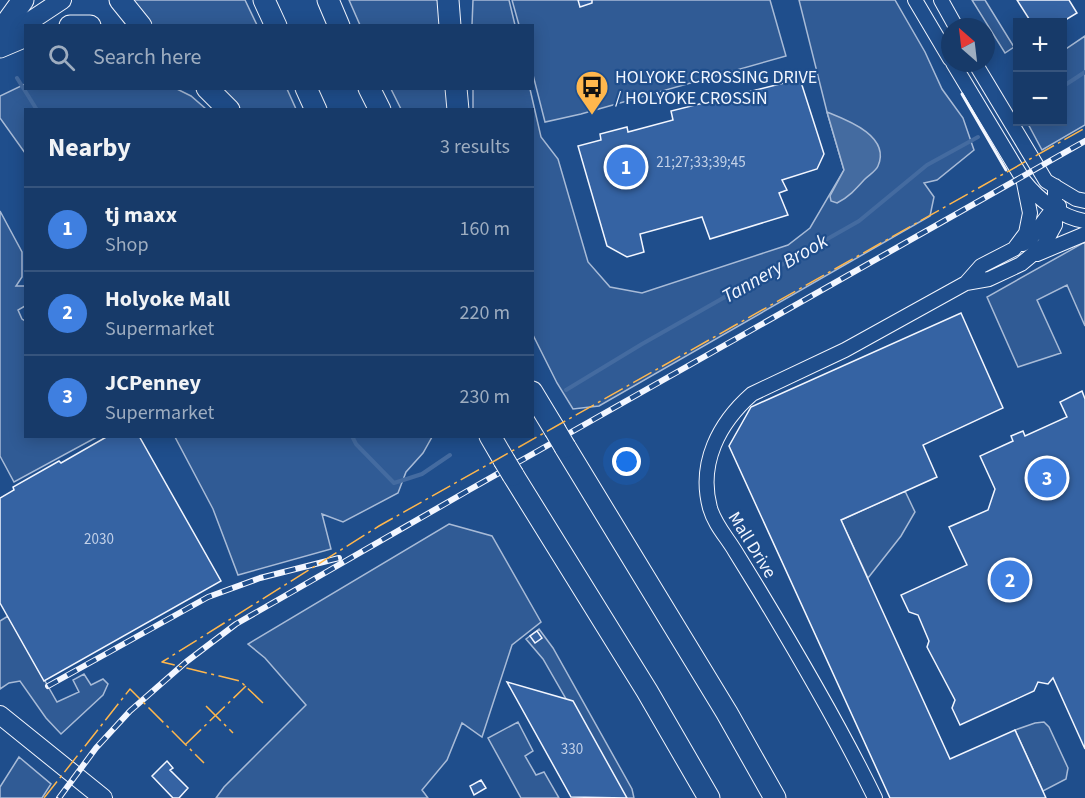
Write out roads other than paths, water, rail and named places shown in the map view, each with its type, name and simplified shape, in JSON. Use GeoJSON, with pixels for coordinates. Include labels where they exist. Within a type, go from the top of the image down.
{"type":"FeatureCollection","features":[{"type":"Feature","properties":{"kind":"highway"},"geometry":{"type":"LineString","coordinates":[[0,33],[23,0]]}},
{"type":"Feature","properties":{"kind":"highway"},"geometry":{"type":"LineString","coordinates":[[120,0],[139,24]]}},
{"type":"Feature","properties":{"kind":"highway"},"geometry":{"type":"LineString","coordinates":[[264,0],[275,24]]}},
{"type":"Feature","properties":{"kind":"highway"},"geometry":{"type":"LineString","coordinates":[[328,0],[338,24]]}},
{"type":"Feature","properties":{"kind":"highway"},"geometry":{"type":"LineString","coordinates":[[448,0],[450,24]]}},
{"type":"Feature","properties":{"kind":"highway"},"geometry":{"type":"LineString","coordinates":[[0,47],[24,37]]}},
{"type":"Feature","properties":{"kind":"highway"},"geometry":{"type":"LineString","coordinates":[[209,90],[227,108]]}},
{"type":"Feature","properties":{"kind":"highway"},"geometry":{"type":"LineString","coordinates":[[307,90],[315,108]]}},
{"type":"Feature","properties":{"kind":"highway"},"geometry":{"type":"LineString","coordinates":[[370,90],[379,108]]}},
{"type":"Feature","properties":{"kind":"highway"},"geometry":{"type":"LineString","coordinates":[[456,90],[459,108]]}},
{"type":"Feature","properties":{"kind":"highway"},"geometry":{"type":"LineString","coordinates":[[538,401],[722,704],[775,798]]}},
{"type":"Feature","properties":{"kind":"highway"},"geometry":{"type":"LineString","coordinates":[[499,452],[647,691],[709,798]]}},
{"type":"Feature","properties":{"kind":"main road"},"geometry":{"type":"LineString","coordinates":[[26,24],[62,0]]}},
{"type":"Feature","properties":{"kind":"main road"},"geometry":{"type":"LineString","coordinates":[[0,41],[24,25]]}},
{"type":"Feature","properties":{"kind":"main road"},"geometry":{"type":"LineString","coordinates":[[0,715],[103,798]]}},
{"type":"Feature","properties":{"kind":"street"},"geometry":{"type":"LineString","coordinates":[[915,0],[941,43]]}},
{"type":"Feature","properties":{"kind":"street"},"geometry":{"type":"LineString","coordinates":[[941,0],[951,18]]}},
{"type":"Feature","properties":{"kind":"street"},"geometry":{"type":"LineString","coordinates":[[958,72],[1031,190],[1071,218],[1085,220]]}},
{"type":"Feature","properties":{"kind":"street"},"geometry":{"type":"LineString","coordinates":[[980,72],[1046,181],[1080,200]]}},
{"type":"Feature","properties":{"kind":"street"},"geometry":{"type":"LineString","coordinates":[[1014,249],[1026,233],[1030,220],[1024,181]]}},
{"type":"Feature","properties":{"kind":"street","name":"Mall Drive"},"geometry":{"type":"LineString","coordinates":[[875,798],[846,738],[822,696],[734,548],[719,528],[710,507],[708,495],[709,457],[723,426],[752,394],[845,350],[966,283],[989,279],[1030,258],[1044,245],[1053,232],[1055,186]]}},
{"type":"Feature","properties":{"kind":"street"},"geometry":{"type":"LineString","coordinates":[[1055,208],[1080,200]]}},
{"type":"Feature","properties":{"kind":"street","name":"Mall Drive"},"geometry":{"type":"LineString","coordinates":[[966,283],[981,266],[1030,240],[1055,208]]}},
{"type":"Feature","properties":{"kind":"street"},"geometry":{"type":"LineString","coordinates":[[1030,258],[1085,234]]}},
{"type":"Feature","properties":{"kind":"waterway","name":"Tannery Brook"},"geometry":{"type":"LineString","coordinates":[[1067,84],[1085,72]]}},
{"type":"Feature","properties":{"kind":"waterway","name":"Tannery Brook"},"geometry":{"type":"LineString","coordinates":[[17,78],[24,89]]}},
{"type":"Feature","properties":{"kind":"waterway","name":"Tannery Brook"},"geometry":{"type":"LineString","coordinates":[[24,90],[36,108]]}},
{"type":"Feature","properties":{"kind":"waterway","name":"Tannery Brook"},"geometry":{"type":"LineString","coordinates":[[566,390],[642,344],[859,221],[927,165],[978,137]]}},
{"type":"Feature","properties":{"kind":"waterway","name":"Tannery Brook"},"geometry":{"type":"LineString","coordinates":[[353,438],[356,444],[394,483],[422,474],[450,455]]}},
{"type":"Feature","properties":{"kind":"railway"},"geometry":{"type":"LineString","coordinates":[[59,798],[96,748],[130,711],[186,662],[236,624],[1085,141]]}},
{"type":"Feature","properties":{"kind":"railway"},"geometry":{"type":"LineString","coordinates":[[48,686],[208,597],[260,578],[339,558]]}},
{"type":"Feature","properties":{"kind":"place","name":"HOLYOKE CROSSING DRIVE / HOLYOKE CROSSIN"},"geometry":{"type":"Point","coordinates":[592,116]}},
{"type":"Feature","properties":{"kind":"place","name":"tj maxx"},"geometry":{"type":"Point","coordinates":[626,167]}},
{"type":"Feature","properties":{"kind":"place","name":"JCPenney"},"geometry":{"type":"Point","coordinates":[1047,478]}},
{"type":"Feature","properties":{"kind":"place","name":"Holyoke Mall"},"geometry":{"type":"Point","coordinates":[1010,580]}}]}
